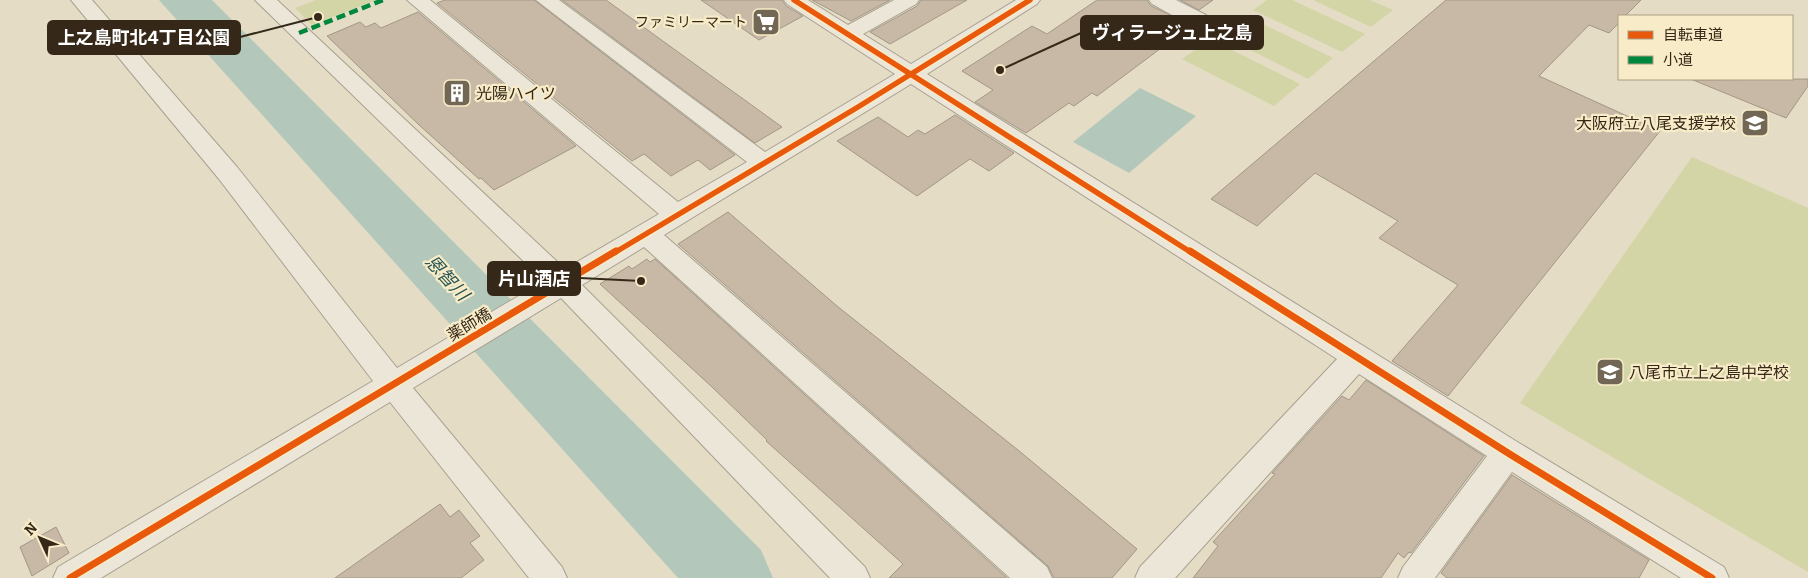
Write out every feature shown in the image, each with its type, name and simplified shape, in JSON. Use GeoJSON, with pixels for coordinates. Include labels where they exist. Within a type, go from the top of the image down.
{"type":"FeatureCollection","features":[{"type":"Feature","properties":{"kind":"street"},"geometry":{"type":"LineString","coordinates":[[81,0],[228,172],[401,381],[550,578]]}},
{"type":"Feature","properties":{"kind":"street"},"geometry":{"type":"LineString","coordinates":[[265,0],[553,289],[853,578]]}},
{"type":"Feature","properties":{"kind":"street"},"geometry":{"type":"LineString","coordinates":[[418,0],[677,215]]}},
{"type":"Feature","properties":{"kind":"street"},"geometry":{"type":"LineString","coordinates":[[546,0],[764,163]]}},
{"type":"Feature","properties":{"kind":"street"},"geometry":{"type":"LineString","coordinates":[[794,0],[1358,356],[1694,573]]}},
{"type":"Feature","properties":{"kind":"street"},"geometry":{"type":"LineString","coordinates":[[848,34],[910,0]]}},
{"type":"Feature","properties":{"kind":"street","name":"薬師橋"},"geometry":{"type":"LineString","coordinates":[[70,578],[912,74],[1030,0]]}},
{"type":"Feature","properties":{"kind":"street"},"geometry":{"type":"LineString","coordinates":[[1159,0],[1199,19]]}},
{"type":"Feature","properties":{"kind":"street"},"geometry":{"type":"LineString","coordinates":[[646,234],[1036,578]]}},
{"type":"Feature","properties":{"kind":"street"},"geometry":{"type":"LineString","coordinates":[[1152,578],[1358,356]]}},
{"type":"Feature","properties":{"kind":"street"},"geometry":{"type":"LineString","coordinates":[[1415,578],[1508,453]]}},
{"type":"Feature","properties":{"kind":"green space"},"geometry":{"type":"Polygon","coordinates":[[[316,0],[376,0],[312,25],[295,8],[316,0]]]}},
{"type":"Feature","properties":{"kind":"green space"},"geometry":{"type":"Polygon","coordinates":[[[1267,0],[1292,0],[1365,34],[1342,52],[1253,10],[1267,0]]]}},
{"type":"Feature","properties":{"kind":"green space"},"geometry":{"type":"Polygon","coordinates":[[[1313,0],[1370,0],[1393,10],[1371,27],[1313,0]]]}},
{"type":"Feature","properties":{"kind":"green space"},"geometry":{"type":"Polygon","coordinates":[[[1244,15],[1333,58],[1308,79],[1218,34],[1244,15]]]}},
{"type":"Feature","properties":{"kind":"green space"},"geometry":{"type":"Polygon","coordinates":[[[1210,39],[1300,84],[1274,106],[1182,59],[1210,39]]]}},
{"type":"Feature","properties":{"kind":"green space"},"geometry":{"type":"Polygon","coordinates":[[[1692,157],[1808,208],[1808,572],[1520,403],[1692,157]]]}},
{"type":"Feature","properties":{"kind":"shaded area"},"geometry":{"type":"Polygon","coordinates":[[[1140,88],[1196,116],[1129,173],[1073,142],[1140,88]]]}},
{"type":"Feature","properties":{"kind":"building"},"geometry":{"type":"Polygon","coordinates":[[[445,0],[534,0],[735,155],[710,170],[698,160],[671,176],[644,154],[632,161],[437,3],[445,0]]]}},
{"type":"Feature","properties":{"kind":"building"},"geometry":{"type":"Polygon","coordinates":[[[562,0],[606,0],[782,127],[755,143],[562,0]]]}},
{"type":"Feature","properties":{"kind":"building"},"geometry":{"type":"Polygon","coordinates":[[[701,0],[782,0],[786,6],[803,16],[759,40],[701,0]]]}},
{"type":"Feature","properties":{"kind":"building"},"geometry":{"type":"Polygon","coordinates":[[[812,0],[890,0],[851,21],[812,0]]]}},
{"type":"Feature","properties":{"kind":"building"},"geometry":{"type":"Polygon","coordinates":[[[921,0],[967,0],[890,44],[870,32],[917,6],[921,0]]]}},
{"type":"Feature","properties":{"kind":"building"},"geometry":{"type":"Polygon","coordinates":[[[1097,0],[1147,0],[1151,6],[1192,25],[1097,96],[1092,93],[1074,106],[1069,103],[1026,133],[975,102],[993,90],[962,71],[1032,26],[1047,34],[1097,0]]]}},
{"type":"Feature","properties":{"kind":"building"},"geometry":{"type":"Polygon","coordinates":[[[1180,0],[1213,0],[1199,10],[1180,0]]]}},
{"type":"Feature","properties":{"kind":"building"},"geometry":{"type":"Polygon","coordinates":[[[1446,0],[1641,0],[1626,15],[1618,15],[1618,24],[1609,33],[1589,25],[1539,76],[1660,131],[1448,396],[1392,361],[1458,285],[1379,238],[1398,221],[1315,173],[1257,226],[1211,199],[1446,0]]]}},
{"type":"Feature","properties":{"kind":"building"},"geometry":{"type":"Polygon","coordinates":[[[418,12],[576,146],[494,190],[481,178],[479,179],[418,124],[327,36],[360,22],[366,27],[375,23],[381,28],[418,12]]]}},
{"type":"Feature","properties":{"kind":"building"},"geometry":{"type":"Polygon","coordinates":[[[1808,79],[1808,86],[1786,118],[1693,80],[1793,80],[1808,79]]]}},
{"type":"Feature","properties":{"kind":"building"},"geometry":{"type":"Polygon","coordinates":[[[955,115],[1014,153],[989,171],[970,159],[917,196],[837,141],[878,117],[908,137],[918,130],[925,134],[955,115]]]}},
{"type":"Feature","properties":{"kind":"building"},"geometry":{"type":"Polygon","coordinates":[[[728,212],[837,306],[1018,450],[1137,549],[1112,578],[1054,578],[1048,566],[678,244],[728,212]]]}},
{"type":"Feature","properties":{"kind":"building"},"geometry":{"type":"Polygon","coordinates":[[[647,259],[650,262],[655,259],[1007,578],[889,578],[903,564],[766,441],[712,387],[600,284],[629,266],[632,269],[647,259]]]}},
{"type":"Feature","properties":{"kind":"building"},"geometry":{"type":"Polygon","coordinates":[[[1366,380],[1484,456],[1411,553],[1409,552],[1404,558],[1398,553],[1381,578],[1193,578],[1218,546],[1213,542],[1275,474],[1272,473],[1342,396],[1349,400],[1366,380]]]}},
{"type":"Feature","properties":{"kind":"building"},"geometry":{"type":"Polygon","coordinates":[[[1512,475],[1649,560],[1639,578],[1447,578],[1441,573],[1512,475]]]}},
{"type":"Feature","properties":{"kind":"building"},"geometry":{"type":"Polygon","coordinates":[[[440,504],[450,517],[459,510],[480,536],[470,543],[484,560],[461,578],[335,578],[440,504]]]}},
{"type":"Feature","properties":{"kind":"building"},"geometry":{"type":"Polygon","coordinates":[[[56,527],[69,553],[32,576],[20,547],[56,527]]]}},
{"type":"Feature","properties":{"kind":"waterway","name":"恩智川"},"geometry":{"type":"LineString","coordinates":[[184,0],[732,578]]}},
{"type":"Feature","properties":{"kind":"marked path"},"geometry":{"type":"LineString","coordinates":[[299,33],[383,0]]}},
{"type":"Feature","properties":{"kind":"cycle path"},"geometry":{"type":"LineString","coordinates":[[794,0],[1508,453],[1712,578]]}},
{"type":"Feature","properties":{"kind":"cycle path"},"geometry":{"type":"LineString","coordinates":[[70,578],[858,107],[1030,0]]}},
{"type":"Feature","properties":{"kind":"place","name":"上之島町北4丁目公園"},"geometry":{"type":"Point","coordinates":[318,17]}},
{"type":"Feature","properties":{"kind":"place","name":"ファミリーマート"},"geometry":{"type":"Point","coordinates":[766,22]}},
{"type":"Feature","properties":{"kind":"place","name":"ヴィラージュ上之島"},"geometry":{"type":"Point","coordinates":[1000,70]}},
{"type":"Feature","properties":{"kind":"place","name":"光陽ハイツ"},"geometry":{"type":"Point","coordinates":[457,93]}},
{"type":"Feature","properties":{"kind":"place","name":"大阪府立八尾支援学校"},"geometry":{"type":"Point","coordinates":[1755,123]}},
{"type":"Feature","properties":{"kind":"place","name":"片山酒店"},"geometry":{"type":"Point","coordinates":[641,281]}},
{"type":"Feature","properties":{"kind":"place","name":"八尾市立上之島中学校"},"geometry":{"type":"Point","coordinates":[1610,372]}}]}
